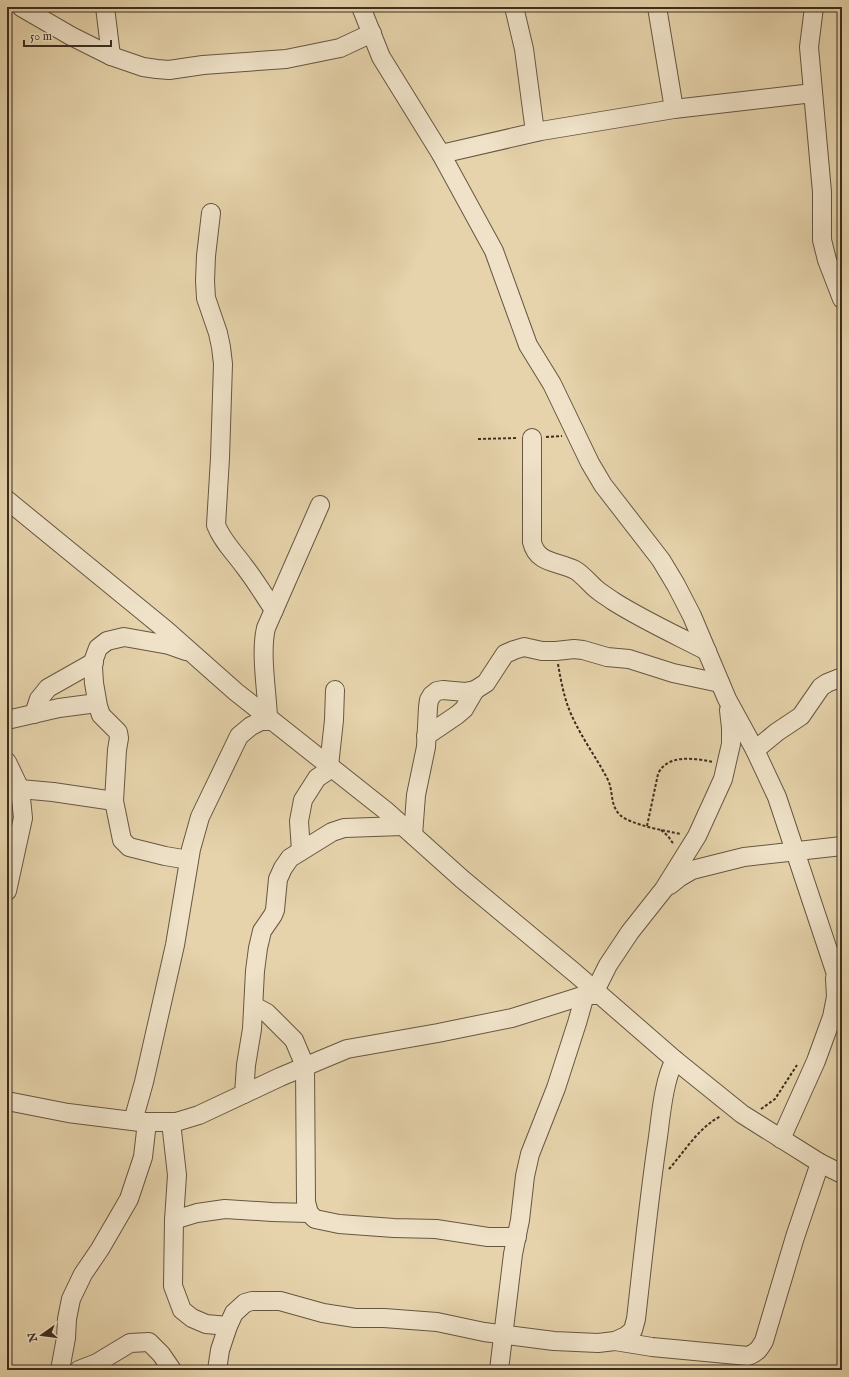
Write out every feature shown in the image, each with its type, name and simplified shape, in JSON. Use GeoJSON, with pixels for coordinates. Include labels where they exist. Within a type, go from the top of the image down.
{"type":"FeatureCollection","features":[{"type":"Feature","properties":{"kind":"street"},"geometry":{"type":"LineString","coordinates":[[21,7],[71,36],[111,56],[143,67],[169,70],[204,65],[286,59],[340,48],[372,33]]}},
{"type":"Feature","properties":{"kind":"street"},"geometry":{"type":"LineString","coordinates":[[105,7],[111,56]]}},
{"type":"Feature","properties":{"kind":"street"},"geometry":{"type":"LineString","coordinates":[[361,7],[381,57],[440,154],[494,251],[528,345],[552,384],[590,463],[603,485],[661,560],[692,616],[723,691],[755,750],[777,797],[842,992]]}},
{"type":"Feature","properties":{"kind":"street"},"geometry":{"type":"LineString","coordinates":[[514,7],[524,49],[535,132]]}},
{"type":"Feature","properties":{"kind":"street"},"geometry":{"type":"LineString","coordinates":[[657,7],[674,110]]}},
{"type":"Feature","properties":{"kind":"street"},"geometry":{"type":"LineString","coordinates":[[814,7],[809,47],[822,192],[822,240],[827,260],[842,299]]}},
{"type":"Feature","properties":{"kind":"street"},"geometry":{"type":"LineString","coordinates":[[440,154],[535,132],[674,110],[813,93]]}},
{"type":"Feature","properties":{"kind":"street"},"geometry":{"type":"LineString","coordinates":[[211,213],[206,256],[206,298],[218,333],[223,364],[216,524],[219,534],[228,548],[238,558],[258,584],[274,610]]}},
{"type":"Feature","properties":{"kind":"street"},"geometry":{"type":"LineString","coordinates":[[532,438],[532,542],[537,554],[542,558],[575,570],[599,592],[643,618],[707,651]]}},
{"type":"Feature","properties":{"kind":"street"},"geometry":{"type":"LineString","coordinates":[[8,505],[166,630],[270,720],[385,810],[593,994],[675,1060],[745,1116],[820,1164],[842,1174]]}},
{"type":"Feature","properties":{"kind":"street"},"geometry":{"type":"LineString","coordinates":[[270,720],[264,637],[266,628],[320,505]]}},
{"type":"Feature","properties":{"kind":"street"},"geometry":{"type":"LineString","coordinates":[[189,860],[129,847],[122,840],[114,801],[119,738],[118,732],[101,715],[97,703],[94,683],[94,662],[98,648],[107,641],[124,637],[169,645],[193,654]]}},
{"type":"Feature","properties":{"kind":"street"},"geometry":{"type":"LineString","coordinates":[[408,831],[426,747],[429,700],[437,691],[443,690],[464,692],[475,690],[486,683],[505,654],[514,650],[524,647],[542,651],[574,649],[607,657],[629,659],[723,691]]}},
{"type":"Feature","properties":{"kind":"street"},"geometry":{"type":"LineString","coordinates":[[34,714],[39,699],[48,688],[94,662]]}},
{"type":"Feature","properties":{"kind":"street"},"geometry":{"type":"LineString","coordinates":[[755,750],[777,732],[801,716],[820,687],[842,677]]}},
{"type":"Feature","properties":{"kind":"street"},"geometry":{"type":"LineString","coordinates":[[301,851],[299,821],[303,800],[317,778],[330,767],[335,690]]}},
{"type":"Feature","properties":{"kind":"street"},"geometry":{"type":"LineString","coordinates":[[426,736],[464,709],[475,690]]}},
{"type":"Feature","properties":{"kind":"street"},"geometry":{"type":"LineString","coordinates":[[499,1370],[530,1154],[556,1088],[577,1023],[608,965],[630,932],[664,889],[696,838],[723,779],[731,744],[731,728],[723,691]]}},
{"type":"Feature","properties":{"kind":"street"},"geometry":{"type":"LineString","coordinates":[[7,720],[59,708],[97,703]]}},
{"type":"Feature","properties":{"kind":"street"},"geometry":{"type":"LineString","coordinates":[[60,1370],[66,1338],[66,1319],[71,1299],[83,1274],[100,1250],[129,1199],[143,1157],[140,1122],[146,1075],[175,945],[191,849],[200,817],[239,736],[251,726],[261,721],[270,720]]}},
{"type":"Feature","properties":{"kind":"street"},"geometry":{"type":"LineString","coordinates":[[7,763],[20,789],[23,818],[7,891]]}},
{"type":"Feature","properties":{"kind":"street"},"geometry":{"type":"LineString","coordinates":[[20,789],[53,792],[114,801]]}},
{"type":"Feature","properties":{"kind":"street"},"geometry":{"type":"LineString","coordinates":[[244,1094],[246,1064],[252,1029],[255,972],[258,948],[262,931],[273,916],[275,910],[278,879],[290,858],[332,832],[344,828],[408,831]]}},
{"type":"Feature","properties":{"kind":"street"},"geometry":{"type":"LineString","coordinates":[[664,889],[692,870],[744,857],[795,850],[842,846]]}},
{"type":"Feature","properties":{"kind":"street"},"geometry":{"type":"LineString","coordinates":[[781,1139],[816,1061],[832,1017],[836,997],[835,971]]}},
{"type":"Feature","properties":{"kind":"street"},"geometry":{"type":"LineString","coordinates":[[7,1101],[68,1114],[140,1122],[176,1122],[199,1115],[305,1066],[347,1049],[512,1018],[593,994]]}},
{"type":"Feature","properties":{"kind":"street"},"geometry":{"type":"LineString","coordinates":[[254,1006],[271,1017],[294,1040],[305,1066],[306,1202],[309,1213],[315,1219],[339,1224],[436,1229],[488,1237],[517,1237]]}},
{"type":"Feature","properties":{"kind":"street"},"geometry":{"type":"LineString","coordinates":[[615,1341],[626,1336],[633,1330],[636,1319],[647,1210],[660,1118],[670,1069],[675,1060]]}},
{"type":"Feature","properties":{"kind":"street"},"geometry":{"type":"LineString","coordinates":[[171,1122],[177,1175],[174,1220],[173,1286],[182,1310],[192,1318],[206,1324],[228,1326]]}},
{"type":"Feature","properties":{"kind":"street"},"geometry":{"type":"LineString","coordinates":[[217,1370],[220,1350],[234,1313],[241,1306],[252,1301],[263,1300],[280,1301],[323,1313],[355,1318],[384,1318],[437,1322],[484,1332],[554,1341],[598,1343],[615,1341],[659,1348],[748,1356],[754,1354],[759,1350],[764,1341],[795,1237],[820,1164]]}},
{"type":"Feature","properties":{"kind":"street"},"geometry":{"type":"LineString","coordinates":[[174,1220],[198,1213],[225,1209],[309,1213]]}},
{"type":"Feature","properties":{"kind":"street"},"geometry":{"type":"LineString","coordinates":[[79,1370],[97,1363],[130,1343],[149,1342],[161,1354],[172,1370]]}},
{"type":"Feature","properties":{"kind":"path"},"geometry":{"type":"LineString","coordinates":[[556,651],[562,689],[571,714],[608,779],[614,808],[625,819],[660,830],[696,838]]}},
{"type":"Feature","properties":{"kind":"path"},"geometry":{"type":"LineString","coordinates":[[647,826],[658,774],[661,767],[666,763],[674,760],[699,759],[726,766]]}},
{"type":"Feature","properties":{"kind":"path"},"geometry":{"type":"LineString","coordinates":[[660,830],[668,836],[682,860]]}},
{"type":"Feature","properties":{"kind":"path"},"geometry":{"type":"LineString","coordinates":[[666,1173],[688,1145],[718,1117],[727,1113],[745,1116],[774,1099],[799,1060]]}}]}
